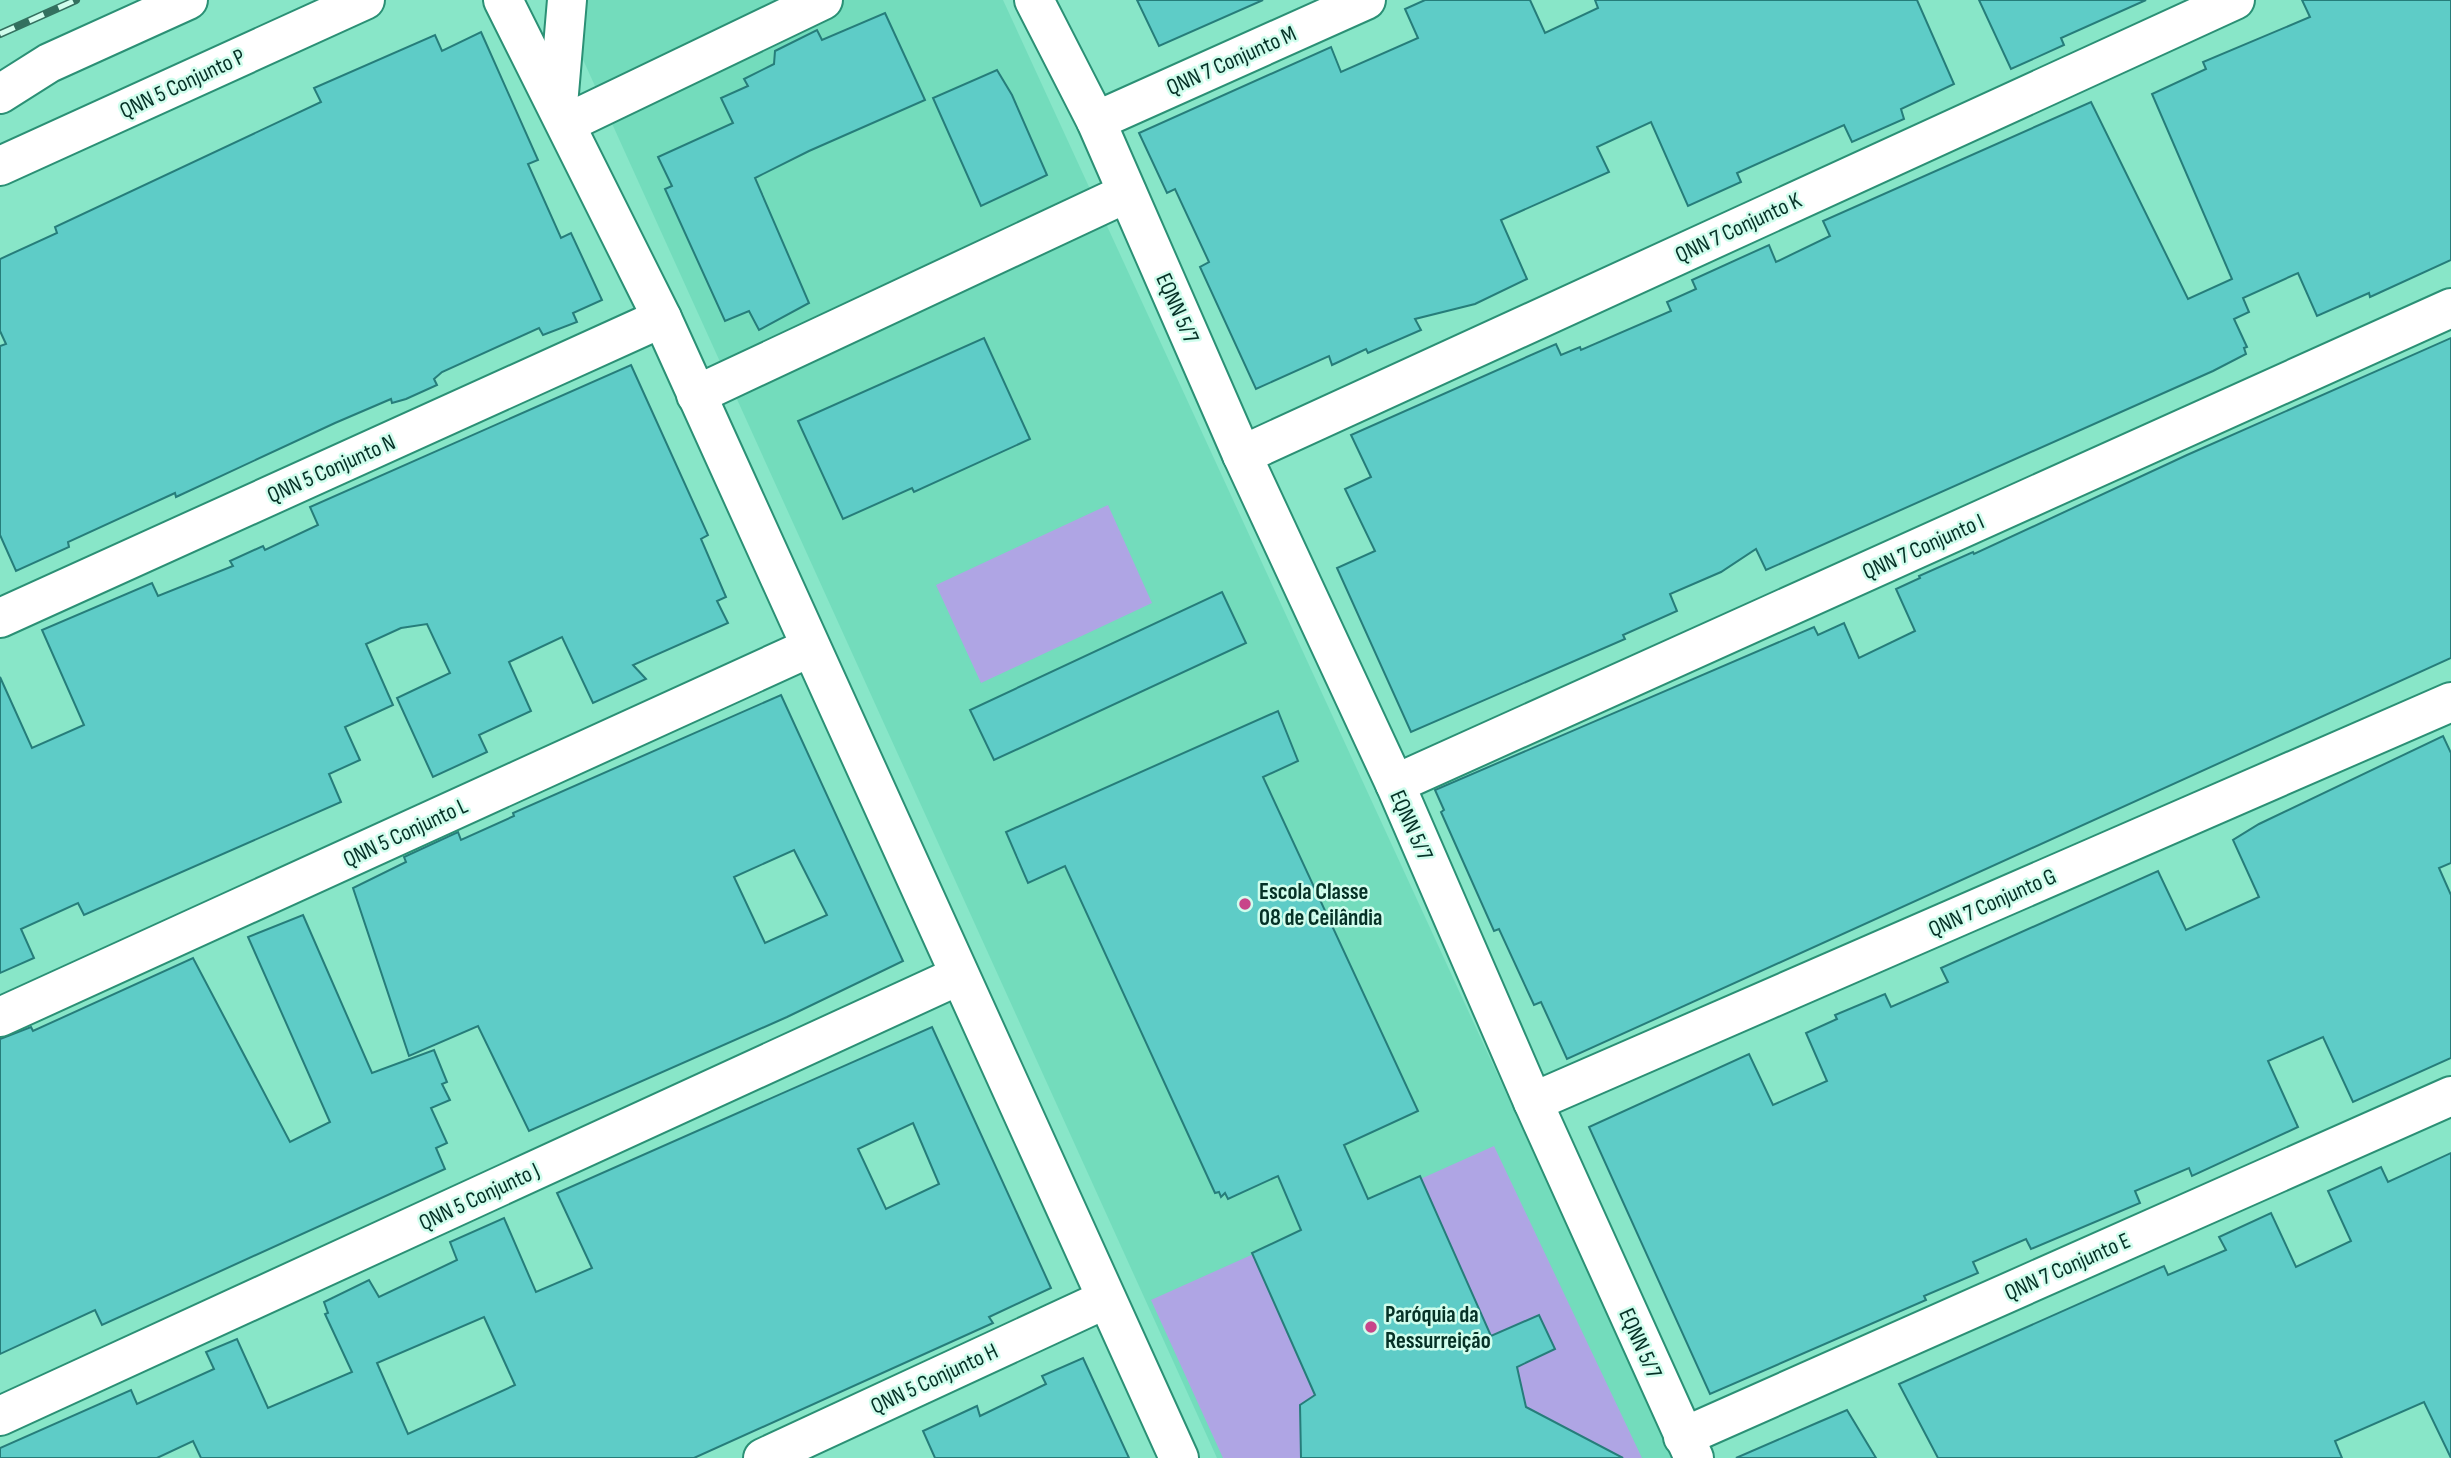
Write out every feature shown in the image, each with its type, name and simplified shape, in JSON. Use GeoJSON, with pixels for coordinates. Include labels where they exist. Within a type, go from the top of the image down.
{"type":"FeatureCollection","features":[{"type":"Feature","properties":{"kind":"street"},"geometry":{"type":"LineString","coordinates":[[0,94],[49,63],[188,0]]}},
{"type":"Feature","properties":{"kind":"street","name":"QNN 5 Conjunto P"},"geometry":{"type":"LineString","coordinates":[[0,166],[365,0]]}},
{"type":"Feature","properties":{"kind":"street"},"geometry":{"type":"LineString","coordinates":[[503,0],[662,318],[809,648],[1179,1458]]}},
{"type":"Feature","properties":{"kind":"street"},"geometry":{"type":"LineString","coordinates":[[562,114],[568,0]]}},
{"type":"Feature","properties":{"kind":"street"},"geometry":{"type":"LineString","coordinates":[[562,114],[823,0]]}},
{"type":"Feature","properties":{"kind":"street","name":"QNN 7 Conjunto M"},"geometry":{"type":"LineString","coordinates":[[1096,121],[1366,0]]}},
{"type":"Feature","properties":{"kind":"street","name":"QNN 7 Conjunto K"},"geometry":{"type":"LineString","coordinates":[[1241,455],[2235,0]]}},
{"type":"Feature","properties":{"kind":"street","name":"EQNN 5/7"},"geometry":{"type":"LineString","coordinates":[[1034,1],[1096,121],[1241,455],[1395,784],[1533,1102],[1688,1447]]}},
{"type":"Feature","properties":{"kind":"street"},"geometry":{"type":"LineString","coordinates":[[696,395],[1127,193]]}},
{"type":"Feature","properties":{"kind":"street","name":"QNN 7 Conjunto I"},"geometry":{"type":"LineString","coordinates":[[1395,784],[2451,308]]}},
{"type":"Feature","properties":{"kind":"street","name":"QNN 5 Conjunto N"},"geometry":{"type":"LineString","coordinates":[[0,618],[662,318]]}},
{"type":"Feature","properties":{"kind":"street","name":"QNN 5 Conjunto L"},"geometry":{"type":"LineString","coordinates":[[0,1017],[809,648]]}},
{"type":"Feature","properties":{"kind":"street","name":"QNN 7 Conjunto G"},"geometry":{"type":"LineString","coordinates":[[1533,1102],[2451,702]]}},
{"type":"Feature","properties":{"kind":"street","name":"QNN 5 Conjunto J"},"geometry":{"type":"LineString","coordinates":[[0,1416],[958,976]]}},
{"type":"Feature","properties":{"kind":"street","name":"QNN 7 Conjunto E"},"geometry":{"type":"LineString","coordinates":[[1688,1447],[2451,1096]]}},
{"type":"Feature","properties":{"kind":"street","name":"QNN 5 Conjunto H"},"geometry":{"type":"LineString","coordinates":[[763,1458],[1106,1298]]}},
{"type":"Feature","properties":{"kind":"shaded area"},"geometry":{"type":"Polygon","coordinates":[[[556,0],[1003,0],[1674,1458],[1217,1458],[556,0]]]}},
{"type":"Feature","properties":{"kind":"shaded area"},"geometry":{"type":"Polygon","coordinates":[[[1108,505],[1152,603],[981,683],[936,585],[1108,505]]]}},
{"type":"Feature","properties":{"kind":"shaded area"},"geometry":{"type":"Polygon","coordinates":[[[1494,1146],[1642,1458],[1223,1458],[1151,1300],[1494,1146]]]}},
{"type":"Feature","properties":{"kind":"building"},"geometry":{"type":"Polygon","coordinates":[[[1137,0],[1263,0],[1159,46],[1137,0]]]}},
{"type":"Feature","properties":{"kind":"building"},"geometry":{"type":"Polygon","coordinates":[[[1425,0],[1530,0],[1545,33],[1598,8],[1595,0],[1917,0],[1954,84],[1901,109],[1904,119],[1852,142],[1844,125],[1737,173],[1741,182],[1688,206],[1651,122],[1597,147],[1609,172],[1501,220],[1527,279],[1475,304],[1415,319],[1421,330],[1368,353],[1366,349],[1332,365],[1329,356],[1256,389],[1200,267],[1209,262],[1175,189],[1167,193],[1139,133],[1331,47],[1341,72],[1418,38],[1405,9],[1425,0]]]}},
{"type":"Feature","properties":{"kind":"building"},"geometry":{"type":"Polygon","coordinates":[[[1979,0],[2146,0],[2061,38],[2064,45],[2011,69],[1979,0]]]}},
{"type":"Feature","properties":{"kind":"building"},"geometry":{"type":"Polygon","coordinates":[[[2302,0],[2451,0],[2451,260],[2370,297],[2369,293],[2317,316],[2298,273],[2243,298],[2249,312],[2234,319],[2247,347],[2244,348],[2246,354],[1766,570],[1756,549],[1721,572],[1670,594],[1677,611],[1623,635],[1625,639],[1411,732],[1337,568],[1375,551],[1345,489],[1371,477],[1351,435],[1556,344],[1561,355],[1580,347],[1581,350],[1671,311],[1667,302],[1696,289],[1692,280],[1769,245],[1776,262],[1830,236],[1823,221],[2091,102],[2188,299],[2232,279],[2152,94],[2206,69],[2203,62],[2310,17],[2302,0]]]}},
{"type":"Feature","properties":{"kind":"building"},"geometry":{"type":"Polygon","coordinates":[[[885,13],[925,100],[755,178],[809,303],[759,330],[749,311],[725,321],[665,189],[672,186],[658,157],[733,123],[721,98],[748,86],[744,79],[774,64],[775,51],[817,30],[822,40],[885,13]]]}},
{"type":"Feature","properties":{"kind":"building"},"geometry":{"type":"Polygon","coordinates":[[[481,32],[538,160],[528,164],[561,238],[571,233],[602,300],[573,313],[577,322],[543,335],[539,328],[442,372],[434,379],[437,385],[406,399],[392,403],[391,399],[176,497],[175,493],[68,542],[69,547],[16,571],[0,535],[0,346],[6,344],[0,331],[0,259],[57,233],[55,227],[321,102],[314,88],[435,35],[442,51],[481,32]]]}},
{"type":"Feature","properties":{"kind":"building"},"geometry":{"type":"Polygon","coordinates":[[[997,70],[1012,95],[1047,175],[981,206],[933,98],[997,70]]]}},
{"type":"Feature","properties":{"kind":"building"},"geometry":{"type":"Polygon","coordinates":[[[984,338],[1030,439],[914,492],[912,488],[843,519],[798,421],[984,338]]]}},
{"type":"Feature","properties":{"kind":"building"},"geometry":{"type":"Polygon","coordinates":[[[2451,338],[2451,658],[1567,1059],[1541,1002],[1534,1005],[1499,929],[1494,931],[1441,812],[1444,810],[1435,790],[1814,627],[1818,635],[1844,623],[1859,658],[1915,631],[1896,589],[1920,578],[1919,576],[1973,552],[1974,554],[2187,455],[2451,338]]]}},
{"type":"Feature","properties":{"kind":"building"},"geometry":{"type":"Polygon","coordinates":[[[631,365],[708,535],[701,539],[726,597],[717,601],[728,623],[633,665],[646,679],[593,703],[562,637],[509,662],[531,711],[479,735],[487,752],[433,777],[397,698],[450,673],[427,624],[401,628],[366,644],[393,705],[345,727],[360,760],[329,774],[341,802],[84,915],[78,903],[21,929],[34,958],[0,973],[0,677],[32,748],[84,725],[42,630],[152,583],[158,596],[233,566],[230,561],[263,546],[265,550],[318,525],[310,507],[631,365]]]}},
{"type":"Feature","properties":{"kind":"building"},"geometry":{"type":"Polygon","coordinates":[[[1222,592],[1246,643],[994,760],[970,710],[1222,592]]]}},
{"type":"Feature","properties":{"kind":"building"},"geometry":{"type":"Polygon","coordinates":[[[781,695],[903,961],[787,1017],[529,1131],[478,1026],[409,1056],[353,888],[406,862],[404,857],[458,832],[461,840],[514,816],[513,813],[781,695]],[[794,850],[734,877],[765,943],[827,915],[794,850]]]}},
{"type":"Feature","properties":{"kind":"building"},"geometry":{"type":"Polygon","coordinates":[[[1278,711],[1298,761],[1263,777],[1418,1111],[1344,1145],[1368,1199],[1420,1176],[1491,1336],[1539,1315],[1555,1349],[1517,1367],[1526,1407],[1623,1458],[1301,1458],[1300,1405],[1315,1395],[1252,1253],[1301,1230],[1278,1176],[1228,1199],[1225,1193],[1221,1197],[1219,1192],[1215,1193],[1065,866],[1028,883],[1006,832],[1278,711]]]}},
{"type":"Feature","properties":{"kind":"building"},"geometry":{"type":"Polygon","coordinates":[[[2443,736],[2451,753],[2451,863],[2439,868],[2451,895],[2451,1058],[2353,1102],[2323,1037],[2268,1061],[2298,1127],[2192,1176],[2189,1168],[2135,1191],[2140,1203],[2031,1249],[2026,1239],[1973,1262],[1978,1273],[1924,1296],[1926,1300],[1710,1394],[1589,1127],[1749,1054],[1773,1105],[1827,1081],[1806,1033],[1837,1019],[1835,1015],[1885,994],[1891,1007],[1948,982],[1941,968],[2158,871],[2186,930],[2259,897],[2233,840],[2259,824],[2443,736]]]}},
{"type":"Feature","properties":{"kind":"building"},"geometry":{"type":"Polygon","coordinates":[[[303,915],[372,1073],[434,1050],[447,1082],[442,1084],[450,1100],[431,1108],[447,1143],[436,1148],[445,1169],[102,1325],[95,1310],[0,1354],[0,1039],[31,1027],[33,1031],[193,958],[290,1142],[330,1122],[248,937],[303,915]]]}},
{"type":"Feature","properties":{"kind":"building"},"geometry":{"type":"Polygon","coordinates":[[[932,1027],[1051,1288],[989,1317],[993,1323],[694,1458],[201,1458],[193,1441],[157,1458],[0,1458],[0,1448],[131,1390],[137,1404],[214,1369],[206,1352],[237,1339],[268,1408],[352,1372],[325,1314],[328,1313],[324,1302],[369,1280],[379,1297],[457,1260],[450,1242],[504,1218],[536,1292],[592,1268],[557,1193],[932,1027]],[[913,1123],[858,1149],[886,1209],[939,1184],[913,1123]],[[484,1317],[377,1363],[408,1434],[515,1385],[484,1317]]]}},
{"type":"Feature","properties":{"kind":"building"},"geometry":{"type":"Polygon","coordinates":[[[2451,1153],[2451,1458],[2424,1402],[2335,1441],[2342,1458],[1938,1458],[1899,1384],[2164,1266],[2168,1275],[2226,1250],[2219,1237],[2271,1213],[2296,1267],[2351,1241],[2328,1191],[2381,1167],[2388,1182],[2451,1153]]]}},
{"type":"Feature","properties":{"kind":"building"},"geometry":{"type":"Polygon","coordinates":[[[1083,1358],[1129,1458],[935,1458],[923,1431],[977,1406],[980,1416],[1046,1384],[1042,1376],[1083,1358]]]}},
{"type":"Feature","properties":{"kind":"building"},"geometry":{"type":"Polygon","coordinates":[[[1847,1410],[1876,1458],[1736,1458],[1819,1422],[1847,1410]]]}},
{"type":"Feature","properties":{"kind":"railway"},"geometry":{"type":"LineString","coordinates":[[0,34],[76,0]]}},
{"type":"Feature","properties":{"kind":"place","name":"Escola Classe 08 de Ceilândia"},"geometry":{"type":"Point","coordinates":[1245,904]}},
{"type":"Feature","properties":{"kind":"place","name":"Paróquia da Ressurreição"},"geometry":{"type":"Point","coordinates":[1371,1327]}}]}
